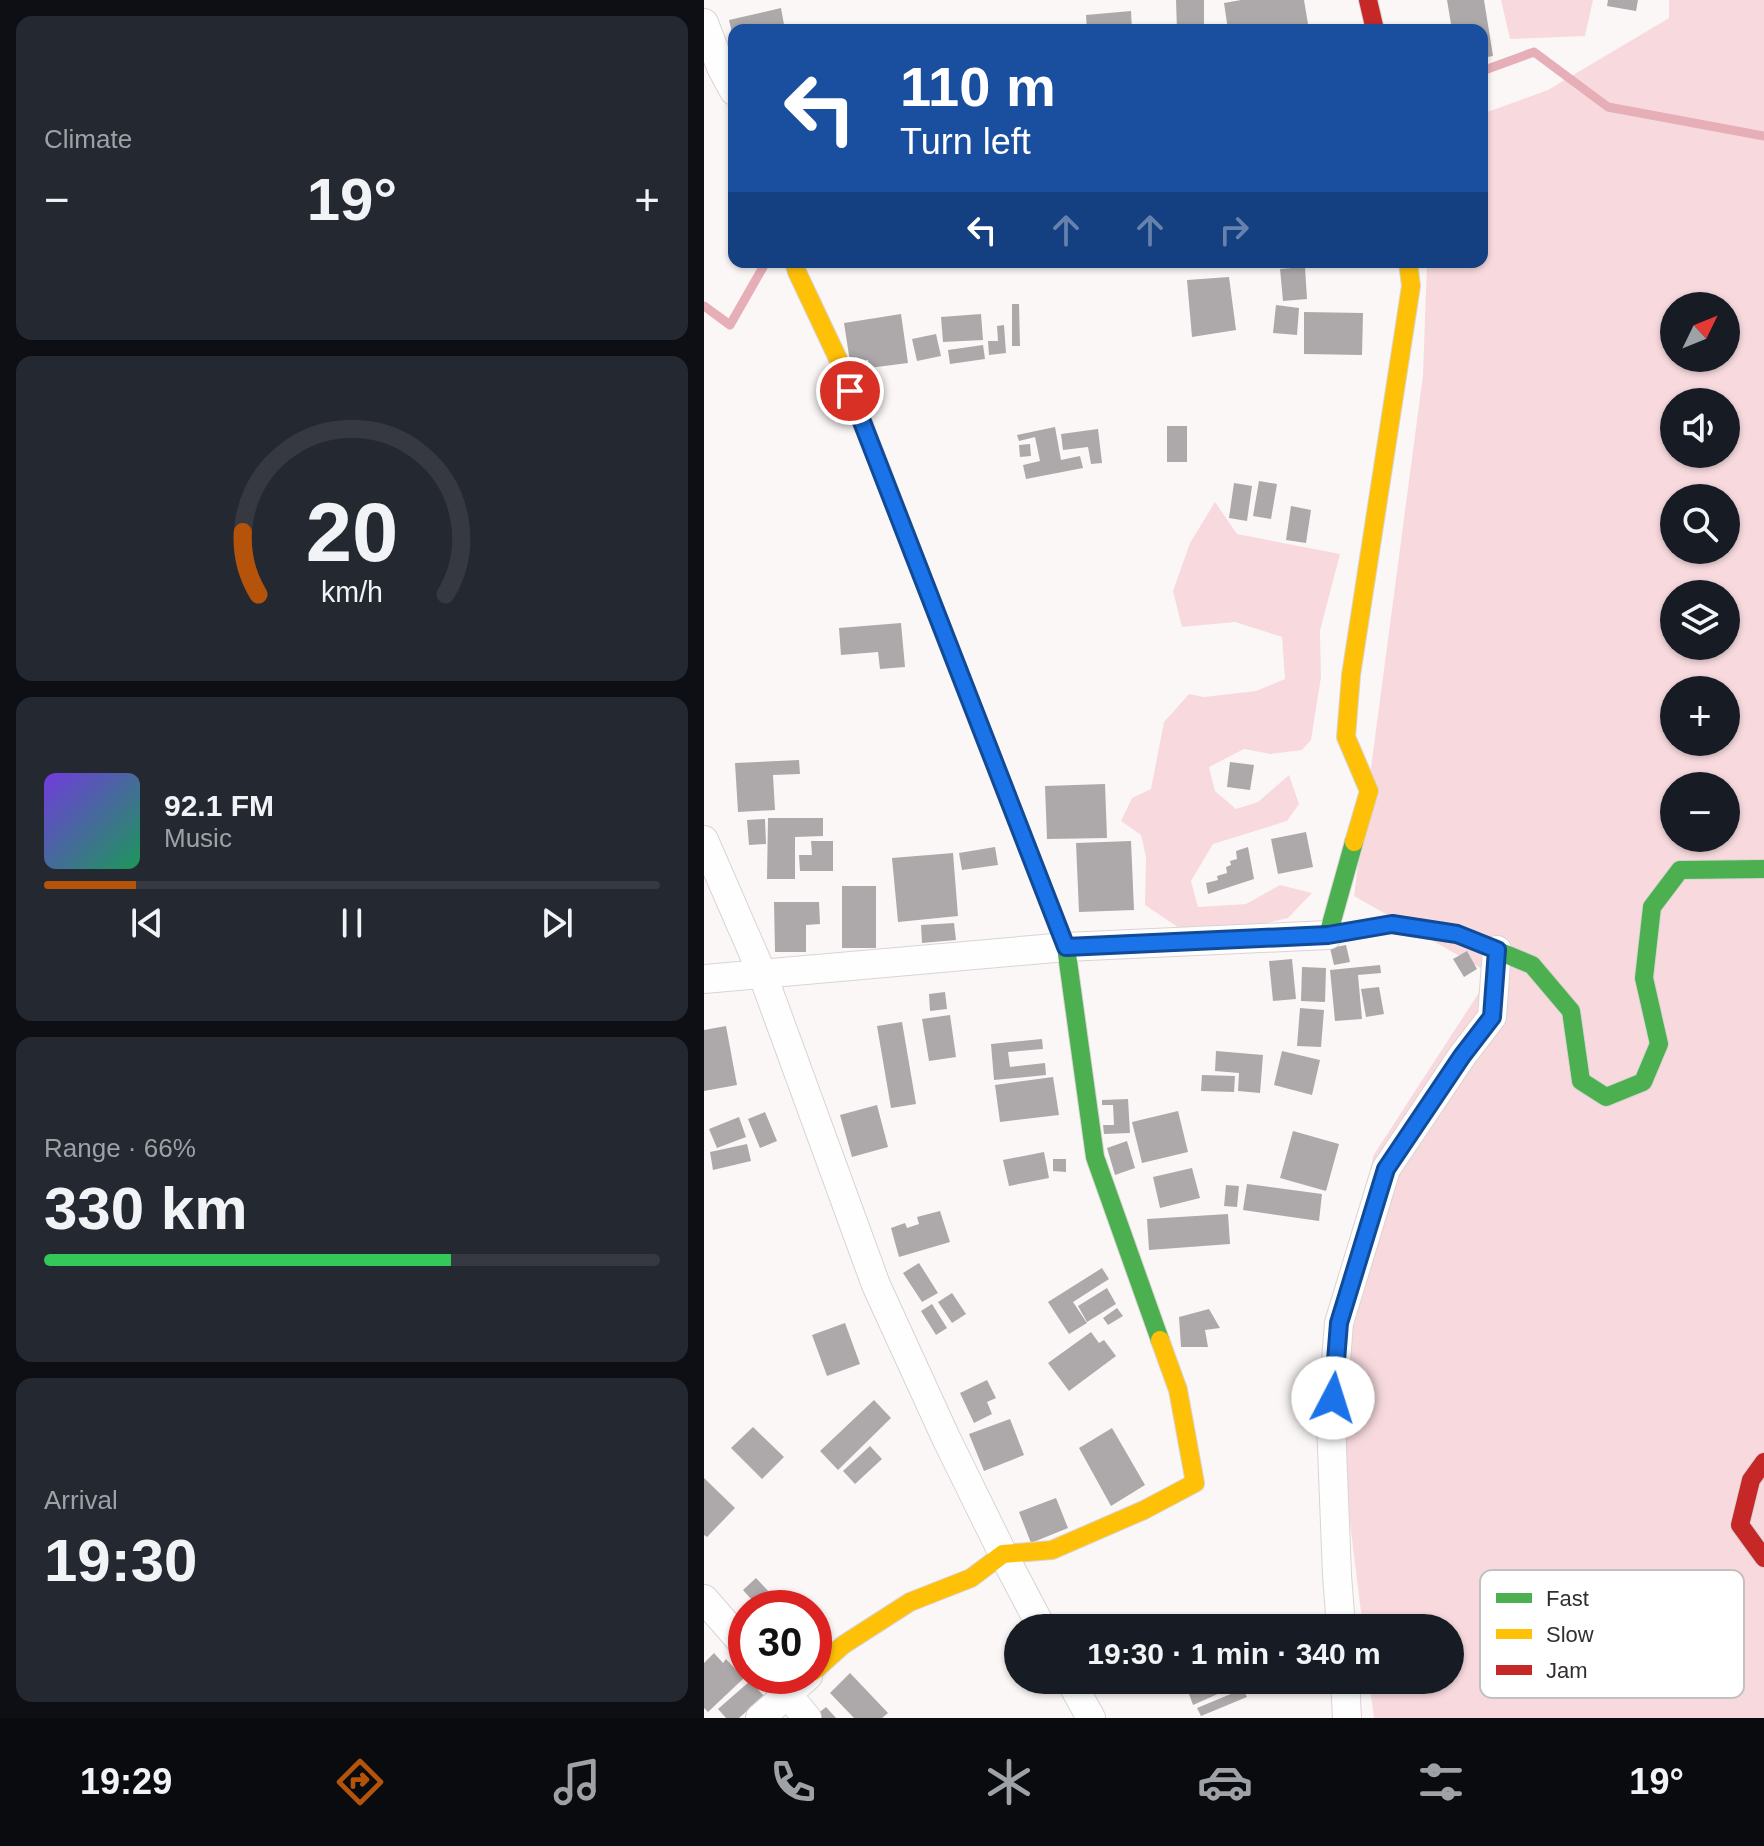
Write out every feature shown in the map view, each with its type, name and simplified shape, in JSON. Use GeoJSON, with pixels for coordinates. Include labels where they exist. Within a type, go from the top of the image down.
{"type":"FeatureCollection","features":[{"type":"Feature","properties":{"kind":"street"},"geometry":{"type":"LineString","coordinates":[[1368,0],[1374,24]]}},
{"type":"Feature","properties":{"kind":"street"},"geometry":{"type":"LineString","coordinates":[[704,23],[728,80]]}},
{"type":"Feature","properties":{"kind":"street"},"geometry":{"type":"LineString","coordinates":[[796,268],[839,361],[1066,947],[1095,1157],[1178,1390],[1195,1483],[1144,1510],[1052,1550],[1003,1554],[971,1578],[910,1602],[832,1655]]}},
{"type":"Feature","properties":{"kind":"street"},"geometry":{"type":"LineString","coordinates":[[1328,935],[1369,791],[1346,737],[1351,675],[1411,286],[1409,268]]}},
{"type":"Feature","properties":{"kind":"street"},"geometry":{"type":"LineString","coordinates":[[704,840],[763,976],[876,1285],[946,1438],[1035,1614]]}},
{"type":"Feature","properties":{"kind":"street"},"geometry":{"type":"LineString","coordinates":[[704,979],[1066,947],[1328,935],[1392,924],[1457,934],[1532,965],[1571,1011],[1581,1081],[1606,1097],[1643,1082],[1659,1044],[1644,978],[1652,907],[1680,870],[1764,869]]}},
{"type":"Feature","properties":{"kind":"street"},"geometry":{"type":"LineString","coordinates":[[1340,1614],[1331,1423],[1339,1323],[1386,1169],[1492,1017],[1497,950]]}},
{"type":"Feature","properties":{"kind":"street"},"geometry":{"type":"LineString","coordinates":[[1764,1462],[1751,1480],[1740,1525],[1764,1558]]}},
{"type":"Feature","properties":{"kind":"street"},"geometry":{"type":"LineString","coordinates":[[704,1599],[728,1626]]}},
{"type":"Feature","properties":{"kind":"street"},"geometry":{"type":"LineString","coordinates":[[760,1718],[779,1694]]}},
{"type":"Feature","properties":{"kind":"street"},"geometry":{"type":"LineString","coordinates":[[795,1694],[807,1718]]}},
{"type":"Feature","properties":{"kind":"street"},"geometry":{"type":"LineString","coordinates":[[1078,1694],[1091,1718]]}},
{"type":"Feature","properties":{"kind":"street"},"geometry":{"type":"LineString","coordinates":[[1346,1694],[1347,1718]]}},
{"type":"Feature","properties":{"kind":"shaded area"},"geometry":{"type":"Polygon","coordinates":[[[1501,0],[1593,0],[1585,36],[1510,39],[1501,0]]]}},
{"type":"Feature","properties":{"kind":"shaded area"},"geometry":{"type":"Polygon","coordinates":[[[1669,0],[1764,0],[1764,1718],[1374,1718],[1371,1694],[1464,1694],[1464,1614],[1361,1614],[1336,1410],[1373,1156],[1491,974],[1354,896],[1423,375],[1427,268],[1488,268],[1488,112],[1548,90],[1669,18],[1669,0]]]}},
{"type":"Feature","properties":{"kind":"shaded area"},"geometry":{"type":"Polygon","coordinates":[[[1215,502],[1237,534],[1340,554],[1320,631],[1321,677],[1311,740],[1302,750],[1271,754],[1244,749],[1209,767],[1215,791],[1236,809],[1258,802],[1289,775],[1299,804],[1287,821],[1213,844],[1191,881],[1198,907],[1246,904],[1280,885],[1312,893],[1288,918],[1212,936],[1179,928],[1145,905],[1146,857],[1141,835],[1121,821],[1132,798],[1151,789],[1164,722],[1189,694],[1204,697],[1256,691],[1285,679],[1282,637],[1235,622],[1182,627],[1173,591],[1190,543],[1215,502]]]}},
{"type":"Feature","properties":{"kind":"building"},"geometry":{"type":"Polygon","coordinates":[[[1176,0],[1204,0],[1204,24],[1177,24],[1176,0]]]}},
{"type":"Feature","properties":{"kind":"building"},"geometry":{"type":"Polygon","coordinates":[[[1304,0],[1308,24],[1227,24],[1224,3],[1304,0]]]}},
{"type":"Feature","properties":{"kind":"building"},"geometry":{"type":"Polygon","coordinates":[[[1447,0],[1484,0],[1488,24],[1451,24],[1447,0]]]}},
{"type":"Feature","properties":{"kind":"building"},"geometry":{"type":"Polygon","coordinates":[[[1608,0],[1638,0],[1636,11],[1607,6],[1608,0]]]}},
{"type":"Feature","properties":{"kind":"building"},"geometry":{"type":"Polygon","coordinates":[[[781,8],[784,24],[730,24],[729,20],[781,8]]]}},
{"type":"Feature","properties":{"kind":"building"},"geometry":{"type":"Polygon","coordinates":[[[1131,11],[1132,24],[1087,24],[1086,15],[1131,11]]]}},
{"type":"Feature","properties":{"kind":"building"},"geometry":{"type":"Polygon","coordinates":[[[1488,25],[1493,56],[1488,57],[1488,25]]]}},
{"type":"Feature","properties":{"kind":"building"},"geometry":{"type":"Polygon","coordinates":[[[1305,268],[1307,299],[1283,301],[1280,269],[1305,268]]]}},
{"type":"Feature","properties":{"kind":"building"},"geometry":{"type":"Polygon","coordinates":[[[1229,277],[1236,330],[1192,337],[1187,280],[1229,277]]]}},
{"type":"Feature","properties":{"kind":"building"},"geometry":{"type":"Polygon","coordinates":[[[1012,304],[1019,304],[1020,346],[1012,346],[1012,304]]]}},
{"type":"Feature","properties":{"kind":"building"},"geometry":{"type":"Polygon","coordinates":[[[1276,305],[1299,308],[1297,335],[1273,333],[1276,305]]]}},
{"type":"Feature","properties":{"kind":"building"},"geometry":{"type":"Polygon","coordinates":[[[1304,312],[1363,313],[1362,355],[1304,354],[1304,312]]]}},
{"type":"Feature","properties":{"kind":"building"},"geometry":{"type":"Polygon","coordinates":[[[901,314],[908,363],[869,368],[868,360],[850,362],[844,323],[901,314]]]}},
{"type":"Feature","properties":{"kind":"building"},"geometry":{"type":"Polygon","coordinates":[[[981,314],[983,340],[943,342],[941,317],[981,314]]]}},
{"type":"Feature","properties":{"kind":"building"},"geometry":{"type":"Polygon","coordinates":[[[1004,325],[1006,353],[989,355],[988,341],[998,341],[997,326],[1004,325]]]}},
{"type":"Feature","properties":{"kind":"building"},"geometry":{"type":"Polygon","coordinates":[[[936,334],[941,356],[917,361],[912,339],[936,334]]]}},
{"type":"Feature","properties":{"kind":"building"},"geometry":{"type":"Polygon","coordinates":[[[983,345],[985,359],[950,364],[948,350],[983,345]]]}},
{"type":"Feature","properties":{"kind":"building"},"geometry":{"type":"Polygon","coordinates":[[[1167,426],[1187,426],[1187,462],[1167,462],[1167,426]]]}},
{"type":"Feature","properties":{"kind":"building"},"geometry":{"type":"Polygon","coordinates":[[[1055,427],[1061,460],[1080,456],[1083,468],[1026,479],[1023,465],[1040,461],[1035,437],[1019,441],[1017,435],[1055,427]]]}},
{"type":"Feature","properties":{"kind":"building"},"geometry":{"type":"Polygon","coordinates":[[[1098,429],[1102,463],[1091,464],[1088,447],[1063,450],[1061,434],[1098,429]]]}},
{"type":"Feature","properties":{"kind":"building"},"geometry":{"type":"Polygon","coordinates":[[[1030,444],[1031,456],[1020,457],[1019,445],[1030,444]]]}},
{"type":"Feature","properties":{"kind":"building"},"geometry":{"type":"Polygon","coordinates":[[[1259,481],[1277,484],[1271,519],[1253,516],[1259,481]]]}},
{"type":"Feature","properties":{"kind":"building"},"geometry":{"type":"Polygon","coordinates":[[[1234,483],[1252,486],[1247,521],[1229,518],[1234,483]]]}},
{"type":"Feature","properties":{"kind":"building"},"geometry":{"type":"Polygon","coordinates":[[[1291,506],[1311,510],[1306,543],[1286,540],[1291,506]]]}},
{"type":"Feature","properties":{"kind":"building"},"geometry":{"type":"Polygon","coordinates":[[[901,623],[905,667],[880,669],[878,652],[841,655],[839,628],[901,623]]]}},
{"type":"Feature","properties":{"kind":"building"},"geometry":{"type":"Polygon","coordinates":[[[799,760],[800,774],[773,775],[775,810],[738,812],[735,763],[799,760]]]}},
{"type":"Feature","properties":{"kind":"building"},"geometry":{"type":"Polygon","coordinates":[[[1230,762],[1254,765],[1250,790],[1227,787],[1230,762]]]}},
{"type":"Feature","properties":{"kind":"building"},"geometry":{"type":"Polygon","coordinates":[[[1105,784],[1107,838],[1047,839],[1045,786],[1105,784]]]}},
{"type":"Feature","properties":{"kind":"building"},"geometry":{"type":"Polygon","coordinates":[[[768,818],[823,818],[823,836],[795,837],[795,879],[767,879],[768,818]]]}},
{"type":"Feature","properties":{"kind":"building"},"geometry":{"type":"Polygon","coordinates":[[[765,819],[766,844],[749,845],[747,820],[765,819]]]}},
{"type":"Feature","properties":{"kind":"building"},"geometry":{"type":"Polygon","coordinates":[[[1306,832],[1313,867],[1278,874],[1271,839],[1306,832]]]}},
{"type":"Feature","properties":{"kind":"building"},"geometry":{"type":"Polygon","coordinates":[[[811,841],[833,841],[833,871],[800,871],[799,855],[812,855],[811,841]]]}},
{"type":"Feature","properties":{"kind":"building"},"geometry":{"type":"Polygon","coordinates":[[[1131,841],[1134,910],[1079,912],[1076,843],[1131,841]]]}},
{"type":"Feature","properties":{"kind":"building"},"geometry":{"type":"Polygon","coordinates":[[[995,847],[998,865],[962,870],[959,853],[995,847]]]}},
{"type":"Feature","properties":{"kind":"building"},"geometry":{"type":"Polygon","coordinates":[[[1248,847],[1254,879],[1208,894],[1206,883],[1218,880],[1217,876],[1227,873],[1226,867],[1231,865],[1230,861],[1237,859],[1236,851],[1248,847]]]}},
{"type":"Feature","properties":{"kind":"building"},"geometry":{"type":"Polygon","coordinates":[[[953,853],[958,916],[898,922],[892,858],[953,853]]]}},
{"type":"Feature","properties":{"kind":"building"},"geometry":{"type":"Polygon","coordinates":[[[842,886],[876,886],[876,948],[842,948],[842,886]]]}},
{"type":"Feature","properties":{"kind":"building"},"geometry":{"type":"Polygon","coordinates":[[[774,902],[819,902],[820,924],[806,925],[806,952],[775,952],[774,902]]]}},
{"type":"Feature","properties":{"kind":"building"},"geometry":{"type":"Polygon","coordinates":[[[954,923],[956,940],[922,943],[921,925],[954,923]]]}},
{"type":"Feature","properties":{"kind":"building"},"geometry":{"type":"Polygon","coordinates":[[[1346,945],[1350,962],[1334,965],[1330,948],[1346,945]]]}},
{"type":"Feature","properties":{"kind":"building"},"geometry":{"type":"Polygon","coordinates":[[[1467,951],[1477,969],[1464,977],[1453,959],[1467,951]]]}},
{"type":"Feature","properties":{"kind":"building"},"geometry":{"type":"Polygon","coordinates":[[[1292,959],[1296,999],[1273,1001],[1269,961],[1292,959]]]}},
{"type":"Feature","properties":{"kind":"building"},"geometry":{"type":"Polygon","coordinates":[[[1380,965],[1381,973],[1358,975],[1362,1019],[1335,1021],[1330,970],[1380,965]]]}},
{"type":"Feature","properties":{"kind":"building"},"geometry":{"type":"Polygon","coordinates":[[[1302,967],[1326,968],[1325,1002],[1301,1001],[1302,967]]]}},
{"type":"Feature","properties":{"kind":"building"},"geometry":{"type":"Polygon","coordinates":[[[1379,987],[1384,1014],[1366,1017],[1361,989],[1379,987]]]}},
{"type":"Feature","properties":{"kind":"building"},"geometry":{"type":"Polygon","coordinates":[[[945,992],[947,1009],[930,1011],[929,994],[945,992]]]}},
{"type":"Feature","properties":{"kind":"building"},"geometry":{"type":"Polygon","coordinates":[[[1300,1008],[1324,1010],[1321,1047],[1297,1046],[1300,1008]]]}},
{"type":"Feature","properties":{"kind":"building"},"geometry":{"type":"Polygon","coordinates":[[[950,1015],[956,1057],[929,1061],[922,1019],[950,1015]]]}},
{"type":"Feature","properties":{"kind":"building"},"geometry":{"type":"Polygon","coordinates":[[[902,1022],[916,1104],[891,1108],[877,1026],[902,1022]]]}},
{"type":"Feature","properties":{"kind":"building"},"geometry":{"type":"Polygon","coordinates":[[[726,1026],[737,1085],[704,1091],[704,1030],[726,1026]]]}},
{"type":"Feature","properties":{"kind":"building"},"geometry":{"type":"Polygon","coordinates":[[[1042,1039],[1043,1049],[1008,1052],[1010,1067],[1045,1063],[1046,1075],[994,1080],[991,1044],[1042,1039]]]}},
{"type":"Feature","properties":{"kind":"building"},"geometry":{"type":"Polygon","coordinates":[[[1216,1051],[1263,1055],[1260,1093],[1238,1091],[1239,1073],[1215,1071],[1216,1051]]]}},
{"type":"Feature","properties":{"kind":"building"},"geometry":{"type":"Polygon","coordinates":[[[1282,1051],[1320,1060],[1312,1095],[1274,1085],[1282,1051]]]}},
{"type":"Feature","properties":{"kind":"building"},"geometry":{"type":"Polygon","coordinates":[[[1202,1075],[1235,1076],[1234,1092],[1201,1091],[1202,1075]]]}},
{"type":"Feature","properties":{"kind":"building"},"geometry":{"type":"Polygon","coordinates":[[[1053,1077],[1059,1115],[1000,1122],[995,1085],[1053,1077]]]}},
{"type":"Feature","properties":{"kind":"building"},"geometry":{"type":"Polygon","coordinates":[[[1128,1099],[1130,1133],[1104,1134],[1103,1125],[1114,1125],[1113,1105],[1102,1105],[1102,1100],[1128,1099]]]}},
{"type":"Feature","properties":{"kind":"building"},"geometry":{"type":"Polygon","coordinates":[[[877,1105],[888,1147],[852,1157],[840,1115],[877,1105]]]}},
{"type":"Feature","properties":{"kind":"building"},"geometry":{"type":"Polygon","coordinates":[[[1178,1111],[1188,1152],[1142,1163],[1132,1122],[1178,1111]]]}},
{"type":"Feature","properties":{"kind":"building"},"geometry":{"type":"Polygon","coordinates":[[[765,1112],[777,1141],[760,1148],[748,1119],[765,1112]]]}},
{"type":"Feature","properties":{"kind":"building"},"geometry":{"type":"Polygon","coordinates":[[[739,1117],[746,1137],[717,1148],[709,1129],[739,1117]]]}},
{"type":"Feature","properties":{"kind":"building"},"geometry":{"type":"Polygon","coordinates":[[[1293,1131],[1339,1144],[1326,1191],[1280,1178],[1293,1131]]]}},
{"type":"Feature","properties":{"kind":"building"},"geometry":{"type":"Polygon","coordinates":[[[1127,1141],[1135,1168],[1115,1175],[1107,1148],[1127,1141]]]}},
{"type":"Feature","properties":{"kind":"building"},"geometry":{"type":"Polygon","coordinates":[[[747,1144],[751,1161],[713,1170],[710,1152],[747,1144]]]}},
{"type":"Feature","properties":{"kind":"building"},"geometry":{"type":"Polygon","coordinates":[[[1044,1152],[1049,1178],[1009,1186],[1003,1160],[1044,1152]]]}},
{"type":"Feature","properties":{"kind":"building"},"geometry":{"type":"Polygon","coordinates":[[[1053,1159],[1066,1159],[1066,1172],[1053,1171],[1053,1159]]]}},
{"type":"Feature","properties":{"kind":"building"},"geometry":{"type":"Polygon","coordinates":[[[1192,1168],[1200,1198],[1160,1208],[1153,1177],[1192,1168]]]}},
{"type":"Feature","properties":{"kind":"building"},"geometry":{"type":"Polygon","coordinates":[[[1247,1184],[1322,1194],[1319,1221],[1243,1210],[1247,1184]]]}},
{"type":"Feature","properties":{"kind":"building"},"geometry":{"type":"Polygon","coordinates":[[[1226,1185],[1239,1186],[1237,1207],[1224,1206],[1226,1185]]]}},
{"type":"Feature","properties":{"kind":"building"},"geometry":{"type":"Polygon","coordinates":[[[940,1211],[950,1242],[899,1257],[891,1228],[905,1223],[907,1228],[919,1224],[917,1217],[940,1211]]]}},
{"type":"Feature","properties":{"kind":"building"},"geometry":{"type":"Polygon","coordinates":[[[1228,1214],[1230,1244],[1149,1250],[1147,1219],[1228,1214]]]}},
{"type":"Feature","properties":{"kind":"building"},"geometry":{"type":"Polygon","coordinates":[[[919,1263],[938,1293],[922,1302],[903,1273],[919,1263]]]}},
{"type":"Feature","properties":{"kind":"building"},"geometry":{"type":"Polygon","coordinates":[[[1102,1268],[1109,1279],[1073,1302],[1087,1323],[1069,1334],[1048,1302],[1102,1268]]]}},
{"type":"Feature","properties":{"kind":"building"},"geometry":{"type":"Polygon","coordinates":[[[1107,1288],[1116,1304],[1087,1322],[1078,1306],[1107,1288]]]}},
{"type":"Feature","properties":{"kind":"building"},"geometry":{"type":"Polygon","coordinates":[[[952,1293],[966,1314],[952,1323],[938,1302],[952,1293]]]}},
{"type":"Feature","properties":{"kind":"building"},"geometry":{"type":"Polygon","coordinates":[[[932,1304],[947,1328],[936,1335],[921,1311],[932,1304]]]}},
{"type":"Feature","properties":{"kind":"building"},"geometry":{"type":"Polygon","coordinates":[[[1117,1308],[1123,1316],[1108,1325],[1103,1318],[1117,1308]]]}},
{"type":"Feature","properties":{"kind":"building"},"geometry":{"type":"Polygon","coordinates":[[[1209,1309],[1220,1328],[1205,1330],[1208,1347],[1181,1347],[1179,1317],[1209,1309]]]}},
{"type":"Feature","properties":{"kind":"building"},"geometry":{"type":"Polygon","coordinates":[[[845,1323],[860,1364],[827,1376],[812,1335],[845,1323]]]}},
{"type":"Feature","properties":{"kind":"building"},"geometry":{"type":"Polygon","coordinates":[[[1091,1332],[1099,1343],[1104,1340],[1116,1356],[1069,1391],[1048,1363],[1091,1332]]]}},
{"type":"Feature","properties":{"kind":"building"},"geometry":{"type":"Polygon","coordinates":[[[987,1380],[996,1398],[987,1402],[992,1414],[974,1423],[960,1393],[987,1380]]]}},
{"type":"Feature","properties":{"kind":"building"},"geometry":{"type":"Polygon","coordinates":[[[874,1400],[891,1418],[838,1470],[820,1451],[874,1400]]]}},
{"type":"Feature","properties":{"kind":"building"},"geometry":{"type":"Polygon","coordinates":[[[1010,1419],[1024,1455],[984,1471],[969,1434],[1010,1419]]]}},
{"type":"Feature","properties":{"kind":"building"},"geometry":{"type":"Polygon","coordinates":[[[753,1427],[784,1457],[762,1479],[731,1448],[753,1427]]]}},
{"type":"Feature","properties":{"kind":"building"},"geometry":{"type":"Polygon","coordinates":[[[1112,1428],[1145,1485],[1111,1506],[1079,1448],[1112,1428]]]}},
{"type":"Feature","properties":{"kind":"building"},"geometry":{"type":"Polygon","coordinates":[[[870,1446],[882,1459],[855,1484],[843,1471],[870,1446]]]}},
{"type":"Feature","properties":{"kind":"building"},"geometry":{"type":"Polygon","coordinates":[[[704,1478],[735,1508],[707,1537],[704,1535],[704,1478]]]}},
{"type":"Feature","properties":{"kind":"building"},"geometry":{"type":"Polygon","coordinates":[[[1056,1498],[1068,1528],[1031,1543],[1019,1512],[1056,1498]]]}},
{"type":"Feature","properties":{"kind":"building"},"geometry":{"type":"Polygon","coordinates":[[[756,1578],[767,1590],[743,1590],[756,1578]]]}},
{"type":"Feature","properties":{"kind":"building"},"geometry":{"type":"Polygon","coordinates":[[[714,1653],[723,1663],[726,1659],[728,1661],[728,1693],[708,1712],[704,1708],[704,1663],[714,1653]]]}},
{"type":"Feature","properties":{"kind":"building"},"geometry":{"type":"Polygon","coordinates":[[[850,1673],[888,1713],[882,1718],[854,1718],[831,1694],[850,1673]]]}},
{"type":"Feature","properties":{"kind":"building"},"geometry":{"type":"Polygon","coordinates":[[[735,1694],[764,1696],[739,1718],[726,1718],[718,1709],[735,1694]]]}},
{"type":"Feature","properties":{"kind":"building"},"geometry":{"type":"Polygon","coordinates":[[[1189,1694],[1218,1694],[1193,1705],[1189,1694]]]}},
{"type":"Feature","properties":{"kind":"building"},"geometry":{"type":"Polygon","coordinates":[[[1231,1694],[1246,1694],[1247,1697],[1201,1716],[1197,1708],[1231,1694]]]}},
{"type":"Feature","properties":{"kind":"building"},"geometry":{"type":"Polygon","coordinates":[[[826,1707],[836,1718],[818,1718],[816,1715],[826,1707]]]}},
{"type":"Feature","properties":{"kind":"waterway"},"geometry":{"type":"LineString","coordinates":[[1488,69],[1534,52],[1608,107],[1764,136]]}},
{"type":"Feature","properties":{"kind":"waterway"},"geometry":{"type":"LineString","coordinates":[[704,306],[730,325],[763,268]]}},
{"type":"Feature","properties":{"kind":"traffic: fast"},"geometry":{"type":"LineString","coordinates":[[957,667],[1066,947],[1095,1157],[1160,1340]]}},
{"type":"Feature","properties":{"kind":"traffic: fast"},"geometry":{"type":"LineString","coordinates":[[1354,842],[1328,935],[1392,924],[1457,934],[1532,965],[1571,1011],[1581,1081],[1606,1097],[1643,1082],[1659,1044],[1644,978],[1652,907],[1680,870],[1764,869]]}},
{"type":"Feature","properties":{"kind":"traffic: slow"},"geometry":{"type":"LineString","coordinates":[[796,268],[839,361],[957,667]]}},
{"type":"Feature","properties":{"kind":"traffic: slow"},"geometry":{"type":"LineString","coordinates":[[1354,842],[1369,791],[1346,737],[1351,675],[1411,286],[1409,268]]}},
{"type":"Feature","properties":{"kind":"traffic: slow"},"geometry":{"type":"LineString","coordinates":[[832,1655],[910,1602],[971,1578],[1003,1554],[1052,1550],[1144,1510],[1195,1483],[1178,1390],[1160,1340]]}},
{"type":"Feature","properties":{"kind":"traffic: jam"},"geometry":{"type":"LineString","coordinates":[[1368,0],[1374,24]]}},
{"type":"Feature","properties":{"kind":"traffic: jam"},"geometry":{"type":"LineString","coordinates":[[1764,1462],[1751,1480],[1740,1525],[1764,1558]]}},
{"type":"Feature","properties":{"kind":"route"},"geometry":{"type":"LineString","coordinates":[[850,391],[1066,947],[1328,935],[1392,924],[1457,934],[1497,950],[1492,1017],[1386,1169],[1339,1323],[1333,1398]]}}]}
